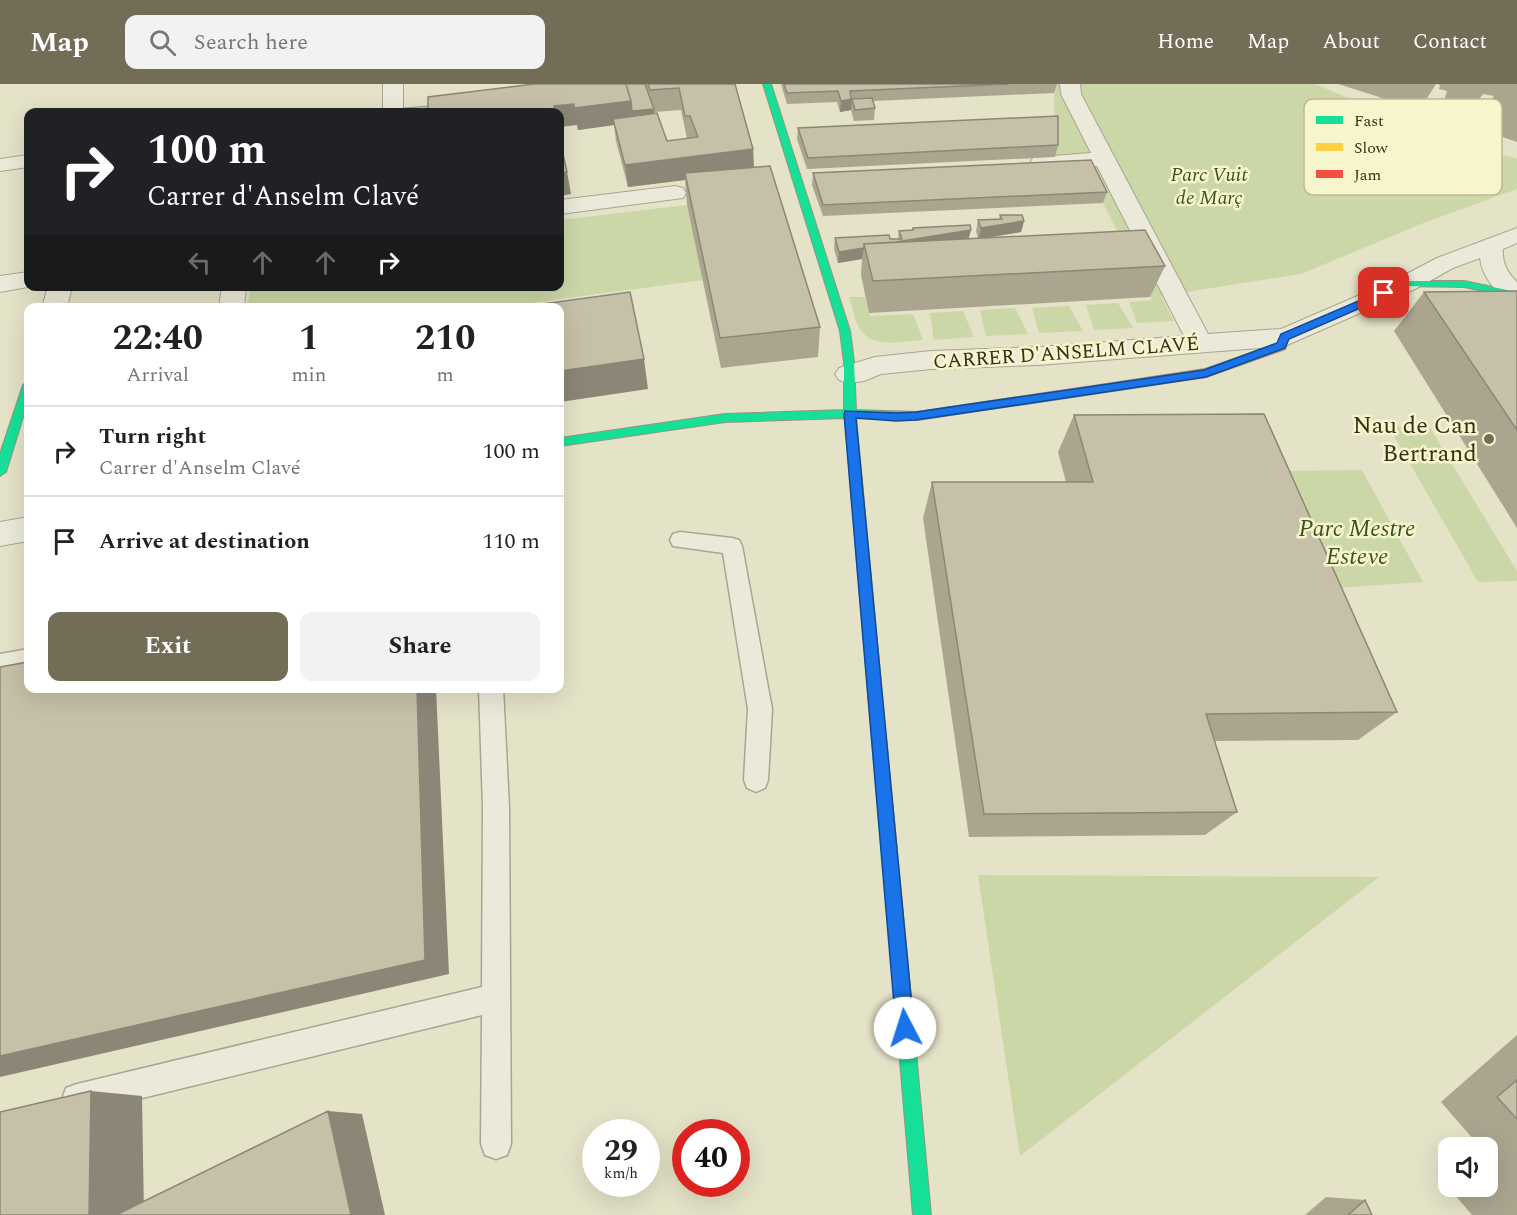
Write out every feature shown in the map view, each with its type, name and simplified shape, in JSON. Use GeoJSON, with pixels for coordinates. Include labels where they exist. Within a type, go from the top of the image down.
{"type":"FeatureCollection","features":[{"type":"Feature","properties":{"kind":"street"},"geometry":{"type":"LineString","coordinates":[[393,84],[393,108]]}},
{"type":"Feature","properties":{"kind":"street"},"geometry":{"type":"LineString","coordinates":[[767,84],[845,331],[849,374],[849,414],[922,1215]]}},
{"type":"Feature","properties":{"kind":"street"},"geometry":{"type":"LineString","coordinates":[[1070,84],[1071,94],[1103,159],[1200,344]]}},
{"type":"Feature","properties":{"kind":"street"},"geometry":{"type":"LineString","coordinates":[[440,108],[480,104]]}},
{"type":"Feature","properties":{"kind":"street"},"geometry":{"type":"LineString","coordinates":[[1024,164],[1103,159]]}},
{"type":"Feature","properties":{"kind":"street"},"geometry":{"type":"LineString","coordinates":[[0,165],[24,162]]}},
{"type":"Feature","properties":{"kind":"street"},"geometry":{"type":"LineString","coordinates":[[797,178],[821,176]]}},
{"type":"Feature","properties":{"kind":"street"},"geometry":{"type":"LineString","coordinates":[[564,207],[675,193]]}},
{"type":"Feature","properties":{"kind":"street","name":"CARRER D'ANSELM CLAVÉ"},"geometry":{"type":"LineString","coordinates":[[849,374],[864,372],[875,366],[931,360],[1039,356],[1285,337],[1406,284],[1446,263],[1517,235]]}},
{"type":"Feature","properties":{"kind":"street"},"geometry":{"type":"LineString","coordinates":[[1492,245],[1490,258],[1494,271],[1501,282],[1517,295]]}},
{"type":"Feature","properties":{"kind":"street"},"geometry":{"type":"LineString","coordinates":[[0,284],[24,281]]}},
{"type":"Feature","properties":{"kind":"street","name":"CARRER D'ANSELM CLAVÉ"},"geometry":{"type":"LineString","coordinates":[[1406,284],[1464,284],[1517,295]]}},
{"type":"Feature","properties":{"kind":"street","name":"CARRER D'ANSELM CLAVÉ"},"geometry":{"type":"LineString","coordinates":[[564,441],[704,420],[849,414],[916,416],[1206,374],[1281,345],[1285,337]]}},
{"type":"Feature","properties":{"kind":"street"},"geometry":{"type":"LineString","coordinates":[[0,472],[24,397]]}},
{"type":"Feature","properties":{"kind":"street"},"geometry":{"type":"LineString","coordinates":[[0,534],[24,530]]}},
{"type":"Feature","properties":{"kind":"lane"},"geometry":{"type":"LineString","coordinates":[[680,540],[732,546],[760,709],[756,780]]}},
{"type":"Feature","properties":{"kind":"lane"},"geometry":{"type":"LineString","coordinates":[[0,664],[24,660]]}},
{"type":"Feature","properties":{"kind":"lane"},"geometry":{"type":"LineString","coordinates":[[491,693],[496,807],[496,1144]]}},
{"type":"Feature","properties":{"kind":"lane"},"geometry":{"type":"LineString","coordinates":[[46,1106],[496,998]]}},
{"type":"Feature","properties":{"kind":"green space","name":"Parc Vuit de Març"},"geometry":{"type":"Polygon","coordinates":[[[1054,84],[1315,84],[1350,99],[1304,99],[1304,195],[1500,195],[1426,222],[1301,274],[1161,296],[1174,321],[1137,323],[1129,302],[1152,300],[1144,283],[1087,172],[1055,157],[1054,84]]]}},
{"type":"Feature","properties":{"kind":"green space","name":"Parc Vuit de Març"},"geometry":{"type":"Polygon","coordinates":[[[1502,155],[1517,159],[1517,189],[1502,194],[1502,155]]]}},
{"type":"Feature","properties":{"kind":"green space"},"geometry":{"type":"Polygon","coordinates":[[[687,205],[703,280],[530,303],[248,303],[250,291],[564,291],[564,220],[687,205]]]}},
{"type":"Feature","properties":{"kind":"green space"},"geometry":{"type":"Polygon","coordinates":[[[849,297],[865,297],[870,316],[913,314],[923,340],[883,342],[869,338],[858,326],[849,297]]]}},
{"type":"Feature","properties":{"kind":"green space"},"geometry":{"type":"Polygon","coordinates":[[[1118,303],[1133,328],[1094,330],[1086,305],[1118,303]]]}},
{"type":"Feature","properties":{"kind":"green space"},"geometry":{"type":"Polygon","coordinates":[[[1069,306],[1083,331],[1039,333],[1032,308],[1069,306]]]}},
{"type":"Feature","properties":{"kind":"green space"},"geometry":{"type":"Polygon","coordinates":[[[1015,308],[1028,334],[986,336],[980,310],[1015,308]]]}},
{"type":"Feature","properties":{"kind":"green space"},"geometry":{"type":"Polygon","coordinates":[[[963,311],[974,337],[934,340],[930,313],[963,311]]]}},
{"type":"Feature","properties":{"kind":"green space"},"geometry":{"type":"Polygon","coordinates":[[[1429,426],[1517,571],[1517,581],[1478,582],[1389,427],[1429,426]]]}},
{"type":"Feature","properties":{"kind":"green space","name":"Parc Mestre Esteve"},"geometry":{"type":"Polygon","coordinates":[[[1362,470],[1423,582],[1335,588],[1283,471],[1362,470]]]}},
{"type":"Feature","properties":{"kind":"green space"},"geometry":{"type":"Polygon","coordinates":[[[978,875],[1379,877],[1020,1156],[978,875]]]}},
{"type":"Feature","properties":{"kind":"building"},"geometry":{"type":"Polygon","coordinates":[[[534,84],[626,84],[631,101],[574,108],[574,104],[554,106],[554,108],[428,108],[428,97],[534,84]]]}},
{"type":"Feature","properties":{"kind":"building"},"geometry":{"type":"Polygon","coordinates":[[[626,84],[645,84],[654,109],[632,111],[626,84]]]}},
{"type":"Feature","properties":{"kind":"building"},"geometry":{"type":"Polygon","coordinates":[[[648,84],[735,84],[753,149],[625,165],[613,119],[657,113],[667,141],[698,137],[690,116],[685,116],[679,88],[650,90],[648,84]]]}},
{"type":"Feature","properties":{"kind":"building"},"geometry":{"type":"Polygon","coordinates":[[[784,84],[1008,84],[850,91],[851,99],[872,98],[875,108],[855,110],[852,99],[841,101],[838,91],[787,93],[784,84]]]}},
{"type":"Feature","properties":{"kind":"building"},"geometry":{"type":"Polygon","coordinates":[[[1058,116],[1058,145],[808,158],[798,128],[1058,116]]]}},
{"type":"Feature","properties":{"kind":"building"},"geometry":{"type":"Polygon","coordinates":[[[1091,160],[1107,192],[823,205],[813,173],[1091,160]]]}},
{"type":"Feature","properties":{"kind":"building"},"geometry":{"type":"Polygon","coordinates":[[[770,166],[820,327],[720,338],[685,173],[770,166]]]}},
{"type":"Feature","properties":{"kind":"building"},"geometry":{"type":"Polygon","coordinates":[[[1000,215],[1022,215],[1024,221],[981,228],[978,220],[1002,219],[1000,215]]]}},
{"type":"Feature","properties":{"kind":"building"},"geometry":{"type":"Polygon","coordinates":[[[970,225],[971,230],[896,242],[864,244],[864,248],[839,252],[835,238],[889,235],[890,239],[902,239],[899,231],[913,230],[913,228],[970,225]]]}},
{"type":"Feature","properties":{"kind":"building"},"geometry":{"type":"Polygon","coordinates":[[[1145,230],[1165,266],[873,281],[864,244],[1145,230]]]}},
{"type":"Feature","properties":{"kind":"building"},"geometry":{"type":"Polygon","coordinates":[[[1517,291],[1517,430],[1424,292],[1517,291]]]}},
{"type":"Feature","properties":{"kind":"building"},"geometry":{"type":"Polygon","coordinates":[[[630,292],[644,359],[564,370],[564,303],[550,303],[630,292]]]}},
{"type":"Feature","properties":{"kind":"building"},"geometry":{"type":"Polygon","coordinates":[[[1264,414],[1397,712],[1206,714],[1237,812],[984,814],[932,482],[1093,482],[1074,415],[1264,414]]]}},
{"type":"Feature","properties":{"kind":"building"},"geometry":{"type":"Polygon","coordinates":[[[24,663],[24,693],[417,693],[425,960],[0,1056],[0,667],[24,663]]]}},
{"type":"Feature","properties":{"kind":"building"},"geometry":{"type":"Polygon","coordinates":[[[1517,1080],[1517,1119],[1497,1097],[1517,1080]]]}},
{"type":"Feature","properties":{"kind":"building"},"geometry":{"type":"Polygon","coordinates":[[[91,1091],[89,1215],[0,1215],[0,1112],[91,1091]]]}},
{"type":"Feature","properties":{"kind":"building"},"geometry":{"type":"Polygon","coordinates":[[[328,1111],[351,1215],[116,1215],[328,1111]]]}},
{"type":"Feature","properties":{"kind":"building"},"geometry":{"type":"Polygon","coordinates":[[[1365,1200],[1372,1215],[1348,1215],[1365,1200]]]}},
{"type":"Feature","properties":{"kind":"traffic: fast"},"geometry":{"type":"LineString","coordinates":[[767,84],[845,331],[849,362],[850,414],[879,739]]}},
{"type":"Feature","properties":{"kind":"traffic: fast"},"geometry":{"type":"LineString","coordinates":[[1406,284],[1464,284],[1517,295]]}},
{"type":"Feature","properties":{"kind":"traffic: fast"},"geometry":{"type":"LineString","coordinates":[[564,441],[725,418],[850,414],[917,416],[1093,390]]}},
{"type":"Feature","properties":{"kind":"traffic: fast"},"geometry":{"type":"LineString","coordinates":[[0,472],[24,397]]}},
{"type":"Feature","properties":{"kind":"traffic: fast"},"geometry":{"type":"LineString","coordinates":[[900,966],[922,1215]]}},
{"type":"Feature","properties":{"kind":"traffic: slow"},"geometry":{"type":"LineString","coordinates":[[440,108],[470,105]]}},
{"type":"Feature","properties":{"kind":"traffic: jam"},"geometry":{"type":"LineString","coordinates":[[1093,390],[1206,373],[1281,346],[1285,337]]}},
{"type":"Feature","properties":{"kind":"traffic: jam"},"geometry":{"type":"LineString","coordinates":[[879,739],[900,966]]}},
{"type":"Feature","properties":{"kind":"place","name":"Nau de Can Bertrand"},"geometry":{"type":"Point","coordinates":[1489,439]}},
{"type":"Feature","properties":{"kind":"route"},"geometry":{"type":"LineString","coordinates":[[905,1028],[854,447],[849,414],[882,417],[916,416],[1206,374],[1281,345],[1285,337],[1384,293]]}}]}
